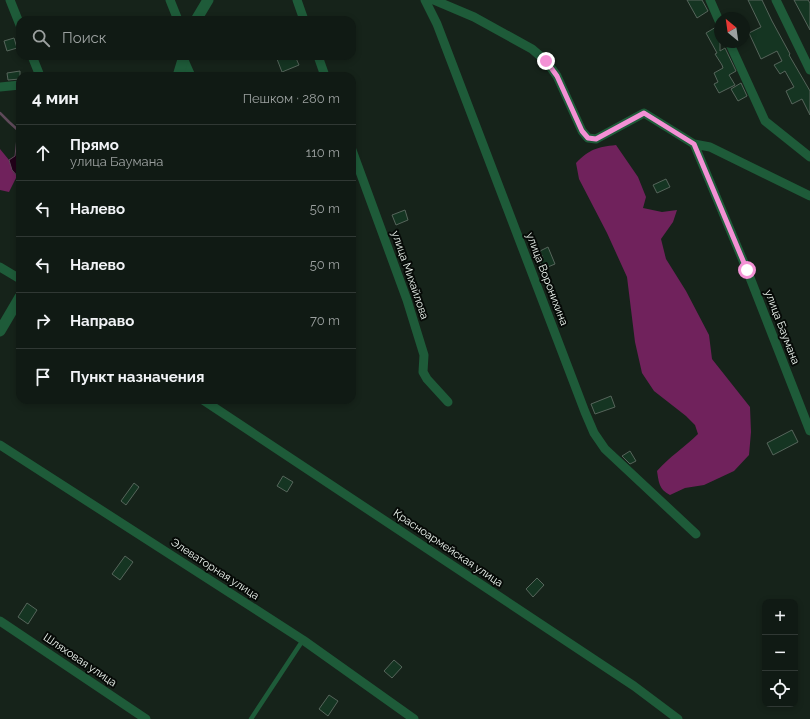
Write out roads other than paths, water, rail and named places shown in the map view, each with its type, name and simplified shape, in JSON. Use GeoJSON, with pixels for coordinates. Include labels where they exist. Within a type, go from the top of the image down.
{"type":"FeatureCollection","features":[{"type":"Feature","properties":{"kind":"street"},"geometry":{"type":"LineString","coordinates":[[10,0],[16,16]]}},
{"type":"Feature","properties":{"kind":"street"},"geometry":{"type":"LineString","coordinates":[[170,0],[176,16]]}},
{"type":"Feature","properties":{"kind":"street"},"geometry":{"type":"LineString","coordinates":[[198,16],[208,0]]}},
{"type":"Feature","properties":{"kind":"street"},"geometry":{"type":"LineString","coordinates":[[297,0],[303,16]]}},
{"type":"Feature","properties":{"kind":"street","name":"улица Воронихина"},"geometry":{"type":"LineString","coordinates":[[425,0],[440,31],[594,433],[605,449],[696,534]]}},
{"type":"Feature","properties":{"kind":"street"},"geometry":{"type":"LineString","coordinates":[[434,0],[474,17],[532,49],[546,61],[557,76],[582,131],[588,138],[596,139],[644,113],[694,144],[710,147],[810,196]]}},
{"type":"Feature","properties":{"kind":"street"},"geometry":{"type":"LineString","coordinates":[[710,0],[715,12]]}},
{"type":"Feature","properties":{"kind":"street"},"geometry":{"type":"LineString","coordinates":[[776,0],[810,70]]}},
{"type":"Feature","properties":{"kind":"street"},"geometry":{"type":"LineString","coordinates":[[732,48],[765,121],[810,157]]}},
{"type":"Feature","properties":{"kind":"street"},"geometry":{"type":"LineString","coordinates":[[34,60],[38,72]]}},
{"type":"Feature","properties":{"kind":"street"},"geometry":{"type":"LineString","coordinates":[[179,72],[183,60]]}},
{"type":"Feature","properties":{"kind":"street"},"geometry":{"type":"LineString","coordinates":[[185,60],[190,72]]}},
{"type":"Feature","properties":{"kind":"street"},"geometry":{"type":"LineString","coordinates":[[319,60],[324,72]]}},
{"type":"Feature","properties":{"kind":"street"},"geometry":{"type":"LineString","coordinates":[[0,87],[16,85]]}},
{"type":"Feature","properties":{"kind":"street","name":"улица Баумана"},"geometry":{"type":"LineString","coordinates":[[694,144],[747,270],[810,431]]}},
{"type":"Feature","properties":{"kind":"street","name":"улица Михайлова"},"geometry":{"type":"LineString","coordinates":[[356,161],[407,300],[424,355],[423,372],[427,379],[448,402]]}},
{"type":"Feature","properties":{"kind":"street"},"geometry":{"type":"LineString","coordinates":[[0,267],[16,277]]}},
{"type":"Feature","properties":{"kind":"street"},"geometry":{"type":"LineString","coordinates":[[0,331],[16,303]]}},
{"type":"Feature","properties":{"kind":"street","name":"Красноармейская улица"},"geometry":{"type":"LineString","coordinates":[[209,404],[634,686],[678,719]]}},
{"type":"Feature","properties":{"kind":"street","name":"Элеваторная улица"},"geometry":{"type":"LineString","coordinates":[[0,445],[303,640],[414,719]]}},
{"type":"Feature","properties":{"kind":"street","name":"Шляховая улица"},"geometry":{"type":"LineString","coordinates":[[0,621],[146,719]]}},
{"type":"Feature","properties":{"kind":"lane"},"geometry":{"type":"LineString","coordinates":[[251,719],[303,640]]}},
{"type":"Feature","properties":{"kind":"waterway"},"geometry":{"type":"LineString","coordinates":[[0,113],[16,128]]}}]}
